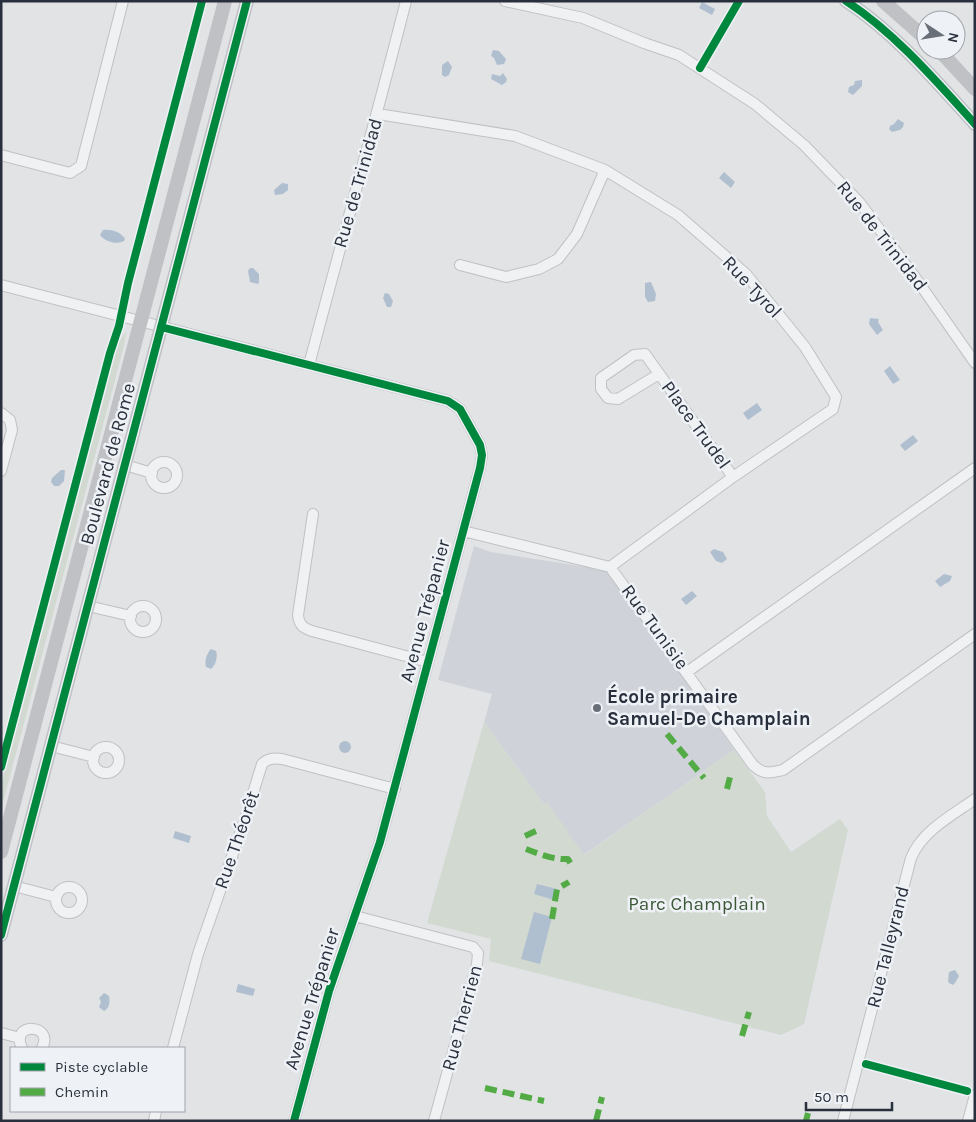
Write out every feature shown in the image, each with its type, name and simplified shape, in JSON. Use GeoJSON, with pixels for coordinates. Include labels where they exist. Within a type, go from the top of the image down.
{"type":"FeatureCollection","features":[{"type":"Feature","properties":{"kind":"main road","name":"Boulevard de Rome"},"geometry":{"type":"LineString","coordinates":[[1,852],[225,1]]}},
{"type":"Feature","properties":{"kind":"main road","name":"Boulevard de Rome"},"geometry":{"type":"LineString","coordinates":[[1,936],[247,1]]}},
{"type":"Feature","properties":{"kind":"main road"},"geometry":{"type":"LineString","coordinates":[[846,1],[863,12],[929,73],[975,124]]}},
{"type":"Feature","properties":{"kind":"main road"},"geometry":{"type":"LineString","coordinates":[[883,1],[916,30]]}},
{"type":"Feature","properties":{"kind":"main road"},"geometry":{"type":"LineString","coordinates":[[948,60],[975,89]]}},
{"type":"Feature","properties":{"kind":"street"},"geometry":{"type":"LineString","coordinates":[[1,155],[70,173],[80,166],[122,1]]}},
{"type":"Feature","properties":{"kind":"street","name":"Rue de Trinidad"},"geometry":{"type":"LineString","coordinates":[[309,365],[347,221],[378,114],[406,1]]}},
{"type":"Feature","properties":{"kind":"street","name":"Rue de Trinidad"},"geometry":{"type":"LineString","coordinates":[[505,1],[584,18],[679,55],[756,104],[804,144],[860,203],[975,363]]}},
{"type":"Feature","properties":{"kind":"street","name":"Rue Tyrol"},"geometry":{"type":"LineString","coordinates":[[378,114],[515,136],[605,170],[678,215],[746,274],[805,347],[836,397],[833,409],[733,477],[610,567]]}},
{"type":"Feature","properties":{"kind":"street"},"geometry":{"type":"LineString","coordinates":[[460,265],[506,277],[540,270],[558,259],[576,234],[605,170]]}},
{"type":"Feature","properties":{"kind":"street","name":"Avenue Trépanier"},"geometry":{"type":"LineString","coordinates":[[1,285],[441,399],[457,406],[480,446],[482,455],[480,468],[380,842],[329,990],[294,1121]]}},
{"type":"Feature","properties":{"kind":"street","name":"Place Trudel"},"geometry":{"type":"LineString","coordinates":[[659,374],[618,399],[608,398],[601,389],[601,378],[634,355],[645,354],[733,477]]}},
{"type":"Feature","properties":{"kind":"street"},"geometry":{"type":"LineString","coordinates":[[1,413],[10,420],[12,430],[1,471]]}},
{"type":"Feature","properties":{"kind":"street","name":"Boulevard de Rome"},"geometry":{"type":"LineString","coordinates":[[125,465],[152,473]]}},
{"type":"Feature","properties":{"kind":"street"},"geometry":{"type":"LineString","coordinates":[[687,672],[975,468]]}},
{"type":"Feature","properties":{"kind":"street"},"geometry":{"type":"LineString","coordinates":[[313,514],[298,615],[303,628],[428,662]]}},
{"type":"Feature","properties":{"kind":"street","name":"Rue Tunisie"},"geometry":{"type":"LineString","coordinates":[[463,530],[610,567],[753,765],[760,771],[770,773],[783,770],[975,634]]}},
{"type":"Feature","properties":{"kind":"street"},"geometry":{"type":"LineString","coordinates":[[88,606],[131,616]]}},
{"type":"Feature","properties":{"kind":"street"},"geometry":{"type":"LineString","coordinates":[[51,746],[94,756]]}},
{"type":"Feature","properties":{"kind":"street","name":"Rue Théorêt"},"geometry":{"type":"LineString","coordinates":[[173,1047],[198,954],[262,764],[265,760],[282,760],[394,789]]}},
{"type":"Feature","properties":{"kind":"street","name":"Rue Talleyrand"},"geometry":{"type":"LineString","coordinates":[[843,1121],[911,858],[916,845],[937,826],[975,799]]}},
{"type":"Feature","properties":{"kind":"street"},"geometry":{"type":"LineString","coordinates":[[14,886],[56,897]]}},
{"type":"Feature","properties":{"kind":"street","name":"Rue Therrien"},"geometry":{"type":"LineString","coordinates":[[355,916],[473,947],[478,953],[477,964],[434,1121]]}},
{"type":"Feature","properties":{"kind":"street"},"geometry":{"type":"LineString","coordinates":[[1,1033],[21,1043],[27,1029],[38,1030],[44,1039],[42,1047]]}},
{"type":"Feature","properties":{"kind":"street"},"geometry":{"type":"LineString","coordinates":[[968,1121],[975,1095]]}},
{"type":"Feature","properties":{"kind":"shaded area","name":"École primaire Samuel-De Champlain"},"geometry":{"type":"Polygon","coordinates":[[[474,546],[491,552],[612,571],[734,750],[582,856],[484,722],[492,694],[438,680],[474,546]]]}},
{"type":"Feature","properties":{"kind":"green space"},"geometry":{"type":"Polygon","coordinates":[[[126,332],[124,346],[1,810],[1,786],[113,360],[119,341],[126,332]]]}},
{"type":"Feature","properties":{"kind":"green space","name":"Parc Champlain"},"geometry":{"type":"Polygon","coordinates":[[[484,722],[544,804],[547,802],[584,855],[734,750],[765,792],[767,816],[791,852],[840,819],[848,830],[804,1024],[781,1035],[489,961],[491,939],[427,923],[484,722]]]}},
{"type":"Feature","properties":{"kind":"water"},"geometry":{"type":"Polygon","coordinates":[[[702,2],[715,9],[712,15],[699,8],[702,2]]]}},
{"type":"Feature","properties":{"kind":"water"},"geometry":{"type":"Polygon","coordinates":[[[493,50],[499,51],[506,59],[504,64],[497,65],[491,56],[493,50]]]}},
{"type":"Feature","properties":{"kind":"water"},"geometry":{"type":"Polygon","coordinates":[[[448,61],[452,67],[449,75],[445,77],[442,75],[442,65],[448,61]]]}},
{"type":"Feature","properties":{"kind":"water"},"geometry":{"type":"Polygon","coordinates":[[[503,73],[507,79],[502,85],[491,79],[492,74],[500,76],[503,73]]]}},
{"type":"Feature","properties":{"kind":"water"},"geometry":{"type":"Polygon","coordinates":[[[862,80],[862,86],[853,95],[848,92],[849,87],[854,85],[855,81],[862,80]]]}},
{"type":"Feature","properties":{"kind":"water"},"geometry":{"type":"Polygon","coordinates":[[[898,119],[904,123],[903,127],[892,132],[889,129],[890,126],[898,119]]]}},
{"type":"Feature","properties":{"kind":"water"},"geometry":{"type":"Polygon","coordinates":[[[724,172],[735,182],[731,188],[719,178],[724,172]]]}},
{"type":"Feature","properties":{"kind":"water"},"geometry":{"type":"Polygon","coordinates":[[[282,183],[288,184],[288,190],[283,194],[275,195],[274,190],[282,183]]]}},
{"type":"Feature","properties":{"kind":"water"},"geometry":{"type":"Polygon","coordinates":[[[103,230],[121,234],[125,239],[118,243],[108,241],[100,235],[103,230]]]}},
{"type":"Feature","properties":{"kind":"water"},"geometry":{"type":"Polygon","coordinates":[[[250,268],[253,268],[259,274],[258,284],[250,282],[248,271],[250,268]]]}},
{"type":"Feature","properties":{"kind":"water"},"geometry":{"type":"Polygon","coordinates":[[[651,282],[656,294],[655,301],[648,302],[645,297],[645,283],[651,282]]]}},
{"type":"Feature","properties":{"kind":"water"},"geometry":{"type":"Polygon","coordinates":[[[385,293],[389,294],[393,301],[391,307],[387,307],[383,298],[385,293]]]}},
{"type":"Feature","properties":{"kind":"water"},"geometry":{"type":"Polygon","coordinates":[[[870,318],[879,319],[878,322],[883,330],[877,335],[869,324],[870,318]]]}},
{"type":"Feature","properties":{"kind":"water"},"geometry":{"type":"Polygon","coordinates":[[[890,366],[900,380],[893,384],[884,371],[890,366]]]}},
{"type":"Feature","properties":{"kind":"water"},"geometry":{"type":"Polygon","coordinates":[[[757,403],[762,410],[748,420],[743,413],[757,403]]]}},
{"type":"Feature","properties":{"kind":"water"},"geometry":{"type":"Polygon","coordinates":[[[913,435],[918,441],[905,451],[900,445],[913,435]]]}},
{"type":"Feature","properties":{"kind":"water"},"geometry":{"type":"Polygon","coordinates":[[[61,470],[65,470],[64,481],[59,486],[54,486],[51,482],[52,478],[61,470]]]}},
{"type":"Feature","properties":{"kind":"water"},"geometry":{"type":"Polygon","coordinates":[[[714,549],[723,552],[727,559],[722,563],[716,561],[710,552],[714,549]]]}},
{"type":"Feature","properties":{"kind":"water"},"geometry":{"type":"Polygon","coordinates":[[[944,574],[952,576],[950,581],[940,587],[935,581],[944,574]]]}},
{"type":"Feature","properties":{"kind":"water"},"geometry":{"type":"Polygon","coordinates":[[[692,591],[697,596],[686,605],[681,599],[692,591]]]}},
{"type":"Feature","properties":{"kind":"water"},"geometry":{"type":"Polygon","coordinates":[[[211,649],[216,651],[217,655],[211,669],[206,667],[205,662],[211,649]]]}},
{"type":"Feature","properties":{"kind":"water"},"geometry":{"type":"Polygon","coordinates":[[[343,741],[347,741],[351,747],[347,753],[343,753],[339,749],[339,745],[343,741]]]}},
{"type":"Feature","properties":{"kind":"water"},"geometry":{"type":"Polygon","coordinates":[[[175,831],[191,836],[189,843],[173,838],[175,831]]]}},
{"type":"Feature","properties":{"kind":"water"},"geometry":{"type":"Polygon","coordinates":[[[537,884],[557,889],[554,900],[534,894],[537,884]]]}},
{"type":"Feature","properties":{"kind":"water"},"geometry":{"type":"Polygon","coordinates":[[[534,912],[552,917],[540,964],[521,959],[534,912]]]}},
{"type":"Feature","properties":{"kind":"water"},"geometry":{"type":"Polygon","coordinates":[[[955,970],[959,976],[953,985],[948,981],[949,972],[955,970]]]}},
{"type":"Feature","properties":{"kind":"water"},"geometry":{"type":"Polygon","coordinates":[[[238,984],[255,989],[253,996],[236,992],[238,984]]]}},
{"type":"Feature","properties":{"kind":"water"},"geometry":{"type":"Polygon","coordinates":[[[104,993],[109,996],[109,1000],[108,1006],[104,1011],[99,1007],[101,1002],[99,998],[104,993]]]}},
{"type":"Feature","properties":{"kind":"marked path"},"geometry":{"type":"LineString","coordinates":[[667,734],[704,778]]}},
{"type":"Feature","properties":{"kind":"marked path"},"geometry":{"type":"LineString","coordinates":[[727,789],[731,773]]}},
{"type":"Feature","properties":{"kind":"marked path"},"geometry":{"type":"LineString","coordinates":[[525,836],[536,831]]}},
{"type":"Feature","properties":{"kind":"marked path"},"geometry":{"type":"LineString","coordinates":[[526,849],[552,858],[568,859],[573,868]]}},
{"type":"Feature","properties":{"kind":"marked path"},"geometry":{"type":"LineString","coordinates":[[552,919],[557,889],[569,882]]}},
{"type":"Feature","properties":{"kind":"marked path"},"geometry":{"type":"LineString","coordinates":[[742,1036],[749,1012]]}},
{"type":"Feature","properties":{"kind":"marked path"},"geometry":{"type":"LineString","coordinates":[[485,1088],[544,1101]]}},
{"type":"Feature","properties":{"kind":"marked path"},"geometry":{"type":"LineString","coordinates":[[596,1121],[602,1097]]}},
{"type":"Feature","properties":{"kind":"marked path"},"geometry":{"type":"LineString","coordinates":[[806,1121],[808,1113]]}},
{"type":"Feature","properties":{"kind":"cycle path"},"geometry":{"type":"LineString","coordinates":[[1,767],[110,353],[119,326],[128,283],[202,1]]}},
{"type":"Feature","properties":{"kind":"cycle path"},"geometry":{"type":"LineString","coordinates":[[1,935],[247,1]]}},
{"type":"Feature","properties":{"kind":"cycle path"},"geometry":{"type":"LineString","coordinates":[[700,68],[739,1]]}},
{"type":"Feature","properties":{"kind":"cycle path"},"geometry":{"type":"LineString","coordinates":[[846,1],[898,43],[975,124]]}},
{"type":"Feature","properties":{"kind":"cycle path"},"geometry":{"type":"LineString","coordinates":[[161,327],[448,401],[460,409],[480,445],[482,455],[380,842],[329,991],[294,1121]]}},
{"type":"Feature","properties":{"kind":"cycle path"},"geometry":{"type":"LineString","coordinates":[[866,1064],[967,1091]]}},
{"type":"Feature","properties":{"kind":"place","name":"École primaire Samuel-De Champlain"},"geometry":{"type":"Point","coordinates":[597,708]}}]}
